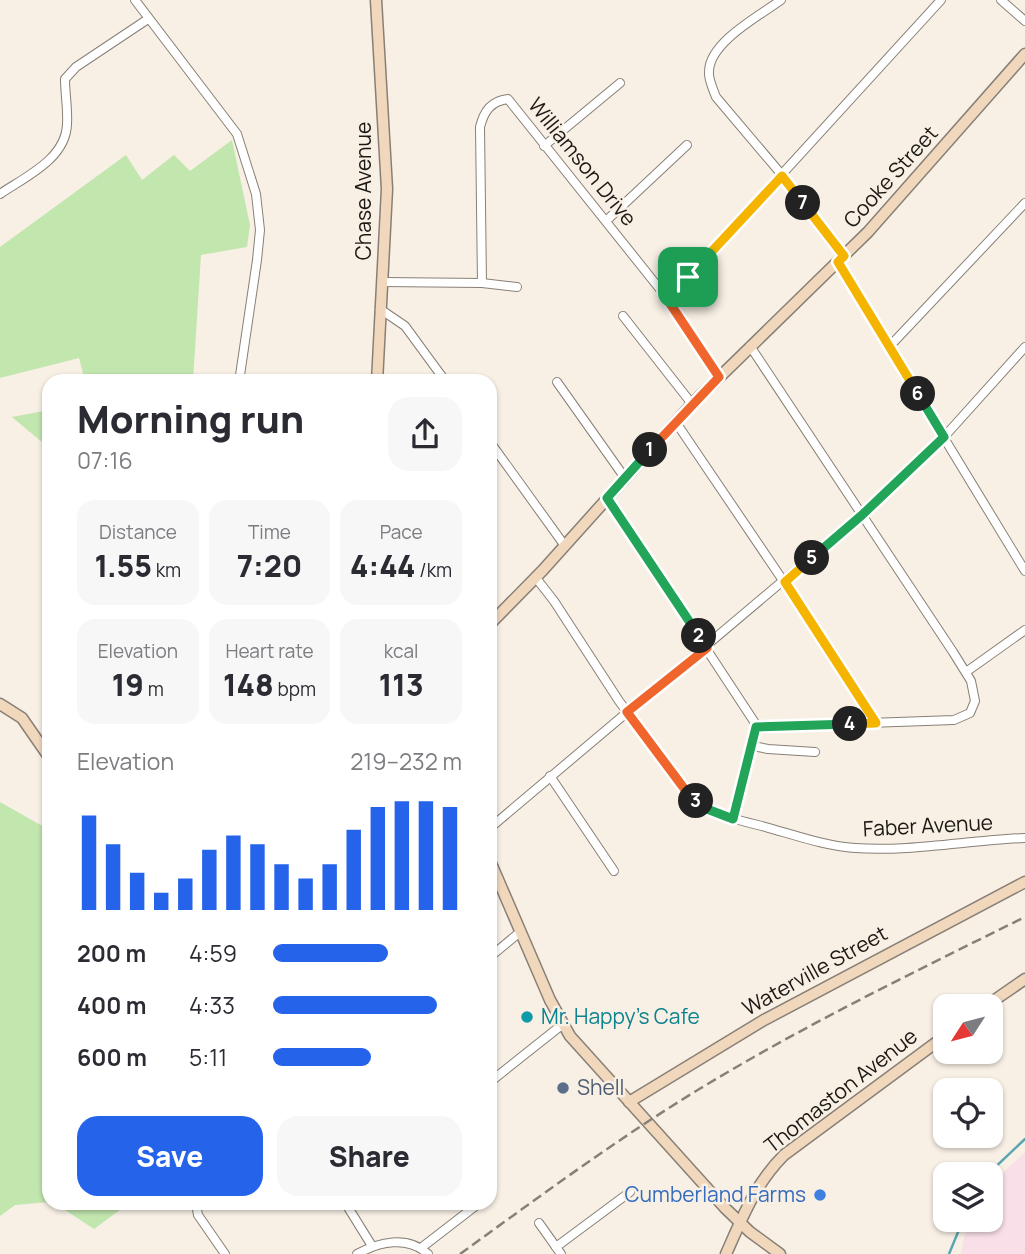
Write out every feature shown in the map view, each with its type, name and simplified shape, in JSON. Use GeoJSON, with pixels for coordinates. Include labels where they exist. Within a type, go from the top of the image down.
{"type":"FeatureCollection","features":[{"type":"Feature","properties":{"kind":"main road","name":"Chase Avenue"},"geometry":{"type":"LineString","coordinates":[[376,0],[387,162],[377,374]]}},
{"type":"Feature","properties":{"kind":"main road","name":"Cooke Street"},"geometry":{"type":"LineString","coordinates":[[497,617],[536,578],[675,421],[880,219],[1025,54]]}},
{"type":"Feature","properties":{"kind":"main road"},"geometry":{"type":"LineString","coordinates":[[0,704],[22,718],[42,747]]}},
{"type":"Feature","properties":{"kind":"main road"},"geometry":{"type":"LineString","coordinates":[[497,878],[546,993],[563,1024],[585,1054],[740,1222],[780,1254]]}},
{"type":"Feature","properties":{"kind":"main road","name":"Waterville Street"},"geometry":{"type":"LineString","coordinates":[[629,1102],[764,1020],[1025,882]]}},
{"type":"Feature","properties":{"kind":"main road"},"geometry":{"type":"LineString","coordinates":[[1003,994],[1025,979]]}},
{"type":"Feature","properties":{"kind":"main road","name":"Thomaston Avenue"},"geometry":{"type":"LineString","coordinates":[[726,1254],[757,1188],[784,1155],[933,1044]]}},
{"type":"Feature","properties":{"kind":"street"},"geometry":{"type":"LineString","coordinates":[[135,0],[237,134],[256,194],[260,230],[240,374]]}},
{"type":"Feature","properties":{"kind":"street"},"geometry":{"type":"LineString","coordinates":[[781,0],[718,46],[708,72],[716,97],[782,176],[841,259],[889,347],[1025,571]]}},
{"type":"Feature","properties":{"kind":"street"},"geometry":{"type":"LineString","coordinates":[[663,293],[688,277],[941,0]]}},
{"type":"Feature","properties":{"kind":"street"},"geometry":{"type":"LineString","coordinates":[[1001,0],[1025,21]]}},
{"type":"Feature","properties":{"kind":"street"},"geometry":{"type":"LineString","coordinates":[[0,194],[48,161],[61,144],[68,126],[65,79],[75,68],[148,19]]}},
{"type":"Feature","properties":{"kind":"street"},"geometry":{"type":"LineString","coordinates":[[544,146],[620,83]]}},
{"type":"Feature","properties":{"kind":"street","name":"Williamson Drive"},"geometry":{"type":"LineString","coordinates":[[482,283],[480,127],[484,113],[496,100],[508,99],[663,293],[719,377]]}},
{"type":"Feature","properties":{"kind":"street"},"geometry":{"type":"LineString","coordinates":[[607,220],[687,145]]}},
{"type":"Feature","properties":{"kind":"street"},"geometry":{"type":"LineString","coordinates":[[889,347],[1025,203]]}},
{"type":"Feature","properties":{"kind":"street"},"geometry":{"type":"LineString","coordinates":[[382,282],[482,283],[517,287]]}},
{"type":"Feature","properties":{"kind":"street"},"geometry":{"type":"LineString","coordinates":[[380,309],[405,326],[440,374]]}},
{"type":"Feature","properties":{"kind":"street"},"geometry":{"type":"LineString","coordinates":[[623,316],[692,404]]}},
{"type":"Feature","properties":{"kind":"street"},"geometry":{"type":"LineString","coordinates":[[751,346],[966,672],[975,701],[967,715],[954,720],[756,727]]}},
{"type":"Feature","properties":{"kind":"street"},"geometry":{"type":"LineString","coordinates":[[497,822],[862,515],[944,437],[1025,347]]}},
{"type":"Feature","properties":{"kind":"street"},"geometry":{"type":"LineString","coordinates":[[557,382],[625,478]]}},
{"type":"Feature","properties":{"kind":"street"},"geometry":{"type":"LineString","coordinates":[[675,421],[785,582],[876,723]]}},
{"type":"Feature","properties":{"kind":"street"},"geometry":{"type":"LineString","coordinates":[[497,452],[565,546]]}},
{"type":"Feature","properties":{"kind":"street"},"geometry":{"type":"LineString","coordinates":[[607,498],[756,727],[733,819]]}},
{"type":"Feature","properties":{"kind":"street","name":"Faber Avenue"},"geometry":{"type":"LineString","coordinates":[[536,578],[627,712],[689,795],[707,809],[733,819],[833,845],[857,848],[1025,838]]}},
{"type":"Feature","properties":{"kind":"street"},"geometry":{"type":"LineString","coordinates":[[966,672],[1025,630]]}},
{"type":"Feature","properties":{"kind":"street"},"geometry":{"type":"LineString","coordinates":[[753,746],[768,750],[815,752]]}},
{"type":"Feature","properties":{"kind":"street"},"geometry":{"type":"LineString","coordinates":[[550,776],[614,872]]}},
{"type":"Feature","properties":{"kind":"street"},"geometry":{"type":"LineString","coordinates":[[497,951],[520,932]]}},
{"type":"Feature","properties":{"kind":"street"},"geometry":{"type":"LineString","coordinates":[[497,1076],[563,1024]]}},
{"type":"Feature","properties":{"kind":"street"},"geometry":{"type":"LineString","coordinates":[[539,1223],[558,1251],[630,1192]]}},
{"type":"Feature","properties":{"kind":"street"},"geometry":{"type":"LineString","coordinates":[[197,1210],[225,1254]]}},
{"type":"Feature","properties":{"kind":"street"},"geometry":{"type":"LineString","coordinates":[[350,1210],[372,1246]]}},
{"type":"Feature","properties":{"kind":"street"},"geometry":{"type":"LineString","coordinates":[[357,1254],[383,1243],[403,1243],[424,1251],[471,1210]]}},
{"type":"Feature","properties":{"kind":"shaded area"},"geometry":{"type":"Polygon","coordinates":[[[1025,1152],[1025,1254],[961,1254],[967,1232],[1003,1232],[1003,1173],[1025,1152]]]}},
{"type":"Feature","properties":{"kind":"green space"},"geometry":{"type":"Polygon","coordinates":[[[232,140],[250,225],[247,247],[201,255],[193,374],[83,374],[79,358],[0,378],[0,247],[126,155],[142,180],[174,155],[190,171],[232,140]]]}},
{"type":"Feature","properties":{"kind":"green space"},"geometry":{"type":"Polygon","coordinates":[[[42,411],[42,442],[12,417],[42,411]]]}},
{"type":"Feature","properties":{"kind":"green space"},"geometry":{"type":"Polygon","coordinates":[[[0,802],[42,826],[42,1203],[15,1205],[0,1216],[0,802]]]}},
{"type":"Feature","properties":{"kind":"green space"},"geometry":{"type":"Polygon","coordinates":[[[65,1210],[120,1210],[94,1229],[65,1210]]]}},
{"type":"Feature","properties":{"kind":"waterway"},"geometry":{"type":"LineString","coordinates":[[1001,1162],[1025,1139]]}},
{"type":"Feature","properties":{"kind":"waterway"},"geometry":{"type":"LineString","coordinates":[[949,1254],[958,1232]]}},
{"type":"Feature","properties":{"kind":"railway"},"geometry":{"type":"LineString","coordinates":[[460,1254],[609,1148],[701,1088],[820,1020],[1025,917]]}},
{"type":"Feature","properties":{"kind":"place","name":"Mr. Happy's Cafe"},"geometry":{"type":"Point","coordinates":[527,1017]}},
{"type":"Feature","properties":{"kind":"place","name":"Shell"},"geometry":{"type":"Point","coordinates":[563,1088]}},
{"type":"Feature","properties":{"kind":"place","name":"Cumberland Farms"},"geometry":{"type":"Point","coordinates":[820,1195]}},
{"type":"Feature","properties":{"kind":"route"},"geometry":{"type":"LineString","coordinates":[[782,176],[844,256],[838,262],[944,437],[862,515],[785,582],[876,723],[756,727],[733,819],[707,809],[689,795],[627,712],[707,648],[607,498],[719,377],[663,293],[688,277],[782,176]]}}]}
